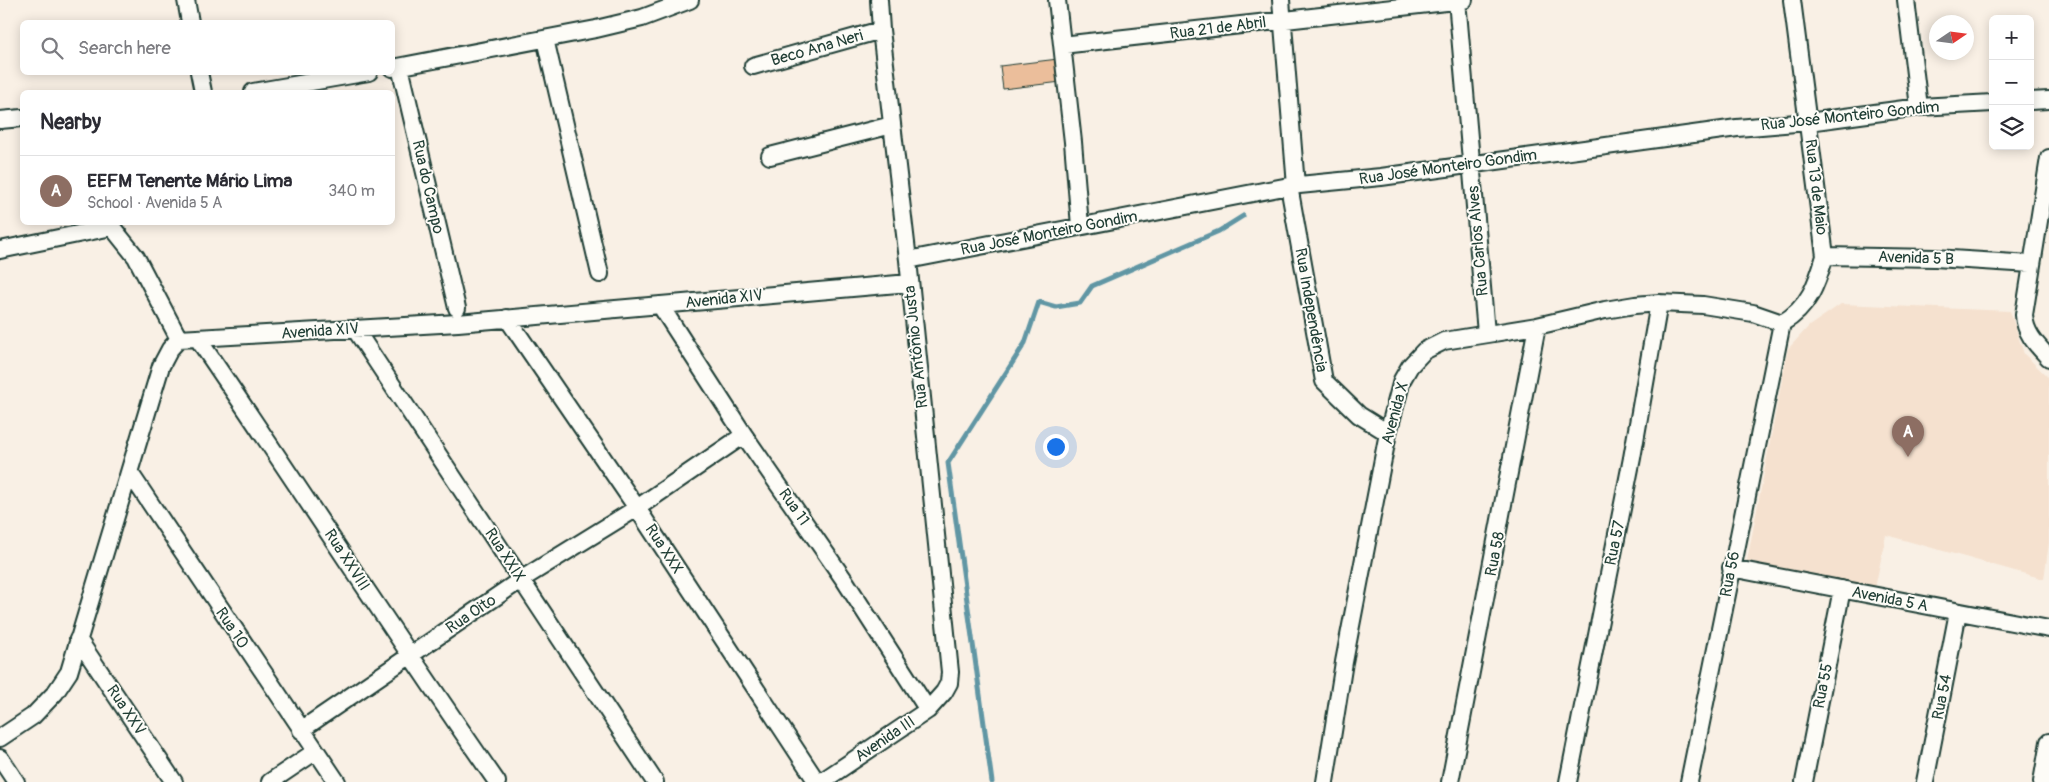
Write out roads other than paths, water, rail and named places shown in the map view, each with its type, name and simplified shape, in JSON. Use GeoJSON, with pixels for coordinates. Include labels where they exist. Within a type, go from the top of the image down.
{"type":"FeatureCollection","features":[{"type":"Feature","properties":{"kind":"street"},"geometry":{"type":"LineString","coordinates":[[186,0],[190,20]]}},
{"type":"Feature","properties":{"kind":"street"},"geometry":{"type":"LineString","coordinates":[[396,68],[642,18],[690,0]]}},
{"type":"Feature","properties":{"kind":"street","name":"Rua Antônio Justa"},"geometry":{"type":"LineString","coordinates":[[879,0],[880,30],[908,260],[950,672],[949,683],[944,692]]}},
{"type":"Feature","properties":{"kind":"street"},"geometry":{"type":"LineString","coordinates":[[1057,0],[1073,142],[1080,226]]}},
{"type":"Feature","properties":{"kind":"street","name":"Rua Independência"},"geometry":{"type":"LineString","coordinates":[[1281,0],[1284,20],[1292,186],[1324,381],[1360,415],[1388,433]]}},
{"type":"Feature","properties":{"kind":"street","name":"Rua 21 de Abril"},"geometry":{"type":"LineString","coordinates":[[1062,46],[1459,0]]}},
{"type":"Feature","properties":{"kind":"street","name":"Rua Carlos Alves"},"geometry":{"type":"LineString","coordinates":[[1459,0],[1486,333]]}},
{"type":"Feature","properties":{"kind":"street","name":"Rua 13 de Maio"},"geometry":{"type":"LineString","coordinates":[[1792,0],[1825,256]]}},
{"type":"Feature","properties":{"kind":"street"},"geometry":{"type":"LineString","coordinates":[[1906,0],[1918,107]]}},
{"type":"Feature","properties":{"kind":"street","name":"Beco Ana Neri"},"geometry":{"type":"LineString","coordinates":[[753,66],[880,30]]}},
{"type":"Feature","properties":{"kind":"street"},"geometry":{"type":"LineString","coordinates":[[545,39],[600,274]]}},
{"type":"Feature","properties":{"kind":"street","name":"Rua do Campo"},"geometry":{"type":"LineString","coordinates":[[396,68],[456,308]]}},
{"type":"Feature","properties":{"kind":"street"},"geometry":{"type":"LineString","coordinates":[[200,75],[203,90]]}},
{"type":"Feature","properties":{"kind":"street"},"geometry":{"type":"LineString","coordinates":[[265,90],[352,75]]}},
{"type":"Feature","properties":{"kind":"street"},"geometry":{"type":"LineString","coordinates":[[2034,101],[2049,100]]}},
{"type":"Feature","properties":{"kind":"street","name":"Rua José Monteiro Gondim"},"geometry":{"type":"LineString","coordinates":[[908,260],[1292,186],[1381,177],[1653,138],[1808,122],[1918,107],[1989,103]]}},
{"type":"Feature","properties":{"kind":"street"},"geometry":{"type":"LineString","coordinates":[[0,120],[20,118]]}},
{"type":"Feature","properties":{"kind":"street"},"geometry":{"type":"LineString","coordinates":[[770,156],[892,125]]}},
{"type":"Feature","properties":{"kind":"street"},"geometry":{"type":"LineString","coordinates":[[2049,158],[2024,315],[2025,327],[2031,338],[2049,358]]}},
{"type":"Feature","properties":{"kind":"street"},"geometry":{"type":"LineString","coordinates":[[0,250],[111,225],[136,257],[179,339],[170,349],[161,366],[69,672],[55,693],[33,716],[0,738]]}},
{"type":"Feature","properties":{"kind":"street"},"geometry":{"type":"LineString","coordinates":[[1782,323],[1792,317],[1808,301],[1818,282],[1825,256]]}},
{"type":"Feature","properties":{"kind":"street","name":"Avenida 5 B"},"geometry":{"type":"LineString","coordinates":[[1825,256],[1935,258],[2031,264]]}},
{"type":"Feature","properties":{"kind":"street","name":"Avenida XIV"},"geometry":{"type":"LineString","coordinates":[[179,339],[507,318],[909,283]]}},
{"type":"Feature","properties":{"kind":"street","name":"Avenida X"},"geometry":{"type":"LineString","coordinates":[[1325,782],[1344,662],[1388,433],[1402,380],[1410,366],[1424,351],[1444,341],[1537,326],[1606,310],[1659,303],[1703,305],[1753,313],[1782,323]]}},
{"type":"Feature","properties":{"kind":"street","name":"Rua 57"},"geometry":{"type":"LineString","coordinates":[[1568,782],[1632,458],[1659,303]]}},
{"type":"Feature","properties":{"kind":"street","name":"Rua 11"},"geometry":{"type":"LineString","coordinates":[[660,305],[744,435],[845,581],[928,710]]}},
{"type":"Feature","properties":{"kind":"street","name":"Rua XXX"},"geometry":{"type":"LineString","coordinates":[[507,318],[637,508],[817,782]]}},
{"type":"Feature","properties":{"kind":"street","name":"Rua 56"},"geometry":{"type":"LineString","coordinates":[[1689,782],[1782,323]]}},
{"type":"Feature","properties":{"kind":"street","name":"Rua 58"},"geometry":{"type":"LineString","coordinates":[[1450,782],[1537,326]]}},
{"type":"Feature","properties":{"kind":"street","name":"Rua XXIX"},"geometry":{"type":"LineString","coordinates":[[355,329],[655,782]]}},
{"type":"Feature","properties":{"kind":"street","name":"Rua XXVIII"},"geometry":{"type":"LineString","coordinates":[[198,338],[310,503],[409,656],[497,782]]}},
{"type":"Feature","properties":{"kind":"street","name":"Rua Oito"},"geometry":{"type":"LineString","coordinates":[[301,730],[522,579],[637,508],[744,435]]}},
{"type":"Feature","properties":{"kind":"street","name":"Rua 10"},"geometry":{"type":"LineString","coordinates":[[130,473],[337,782]]}},
{"type":"Feature","properties":{"kind":"street","name":"Avenida 5 A"},"geometry":{"type":"LineString","coordinates":[[1731,568],[2049,629]]}},
{"type":"Feature","properties":{"kind":"street","name":"Rua 55"},"geometry":{"type":"LineString","coordinates":[[1804,782],[1842,589]]}},
{"type":"Feature","properties":{"kind":"street","name":"Rua 54"},"geometry":{"type":"LineString","coordinates":[[1925,782],[1958,612]]}},
{"type":"Feature","properties":{"kind":"street","name":"Rua XXV"},"geometry":{"type":"LineString","coordinates":[[78,639],[174,782]]}},
{"type":"Feature","properties":{"kind":"street","name":"Avenida III"},"geometry":{"type":"LineString","coordinates":[[821,782],[928,710],[944,692]]}},
{"type":"Feature","properties":{"kind":"street"},"geometry":{"type":"LineString","coordinates":[[2042,782],[2049,742]]}},
{"type":"Feature","properties":{"kind":"street"},"geometry":{"type":"LineString","coordinates":[[270,782],[316,751]]}},
{"type":"Feature","properties":{"kind":"street"},"geometry":{"type":"LineString","coordinates":[[0,758],[16,782]]}},
{"type":"Feature","properties":{"kind":"waterway"},"geometry":{"type":"LineString","coordinates":[[992,782],[948,463],[1025,343],[1039,302],[1056,307],[1080,303],[1092,286],[1219,231],[1243,216]]}},
{"type":"Feature","properties":{"kind":"place","name":"EEFM Tenente Mário Lima"},"geometry":{"type":"Point","coordinates":[1908,457]}}]}
